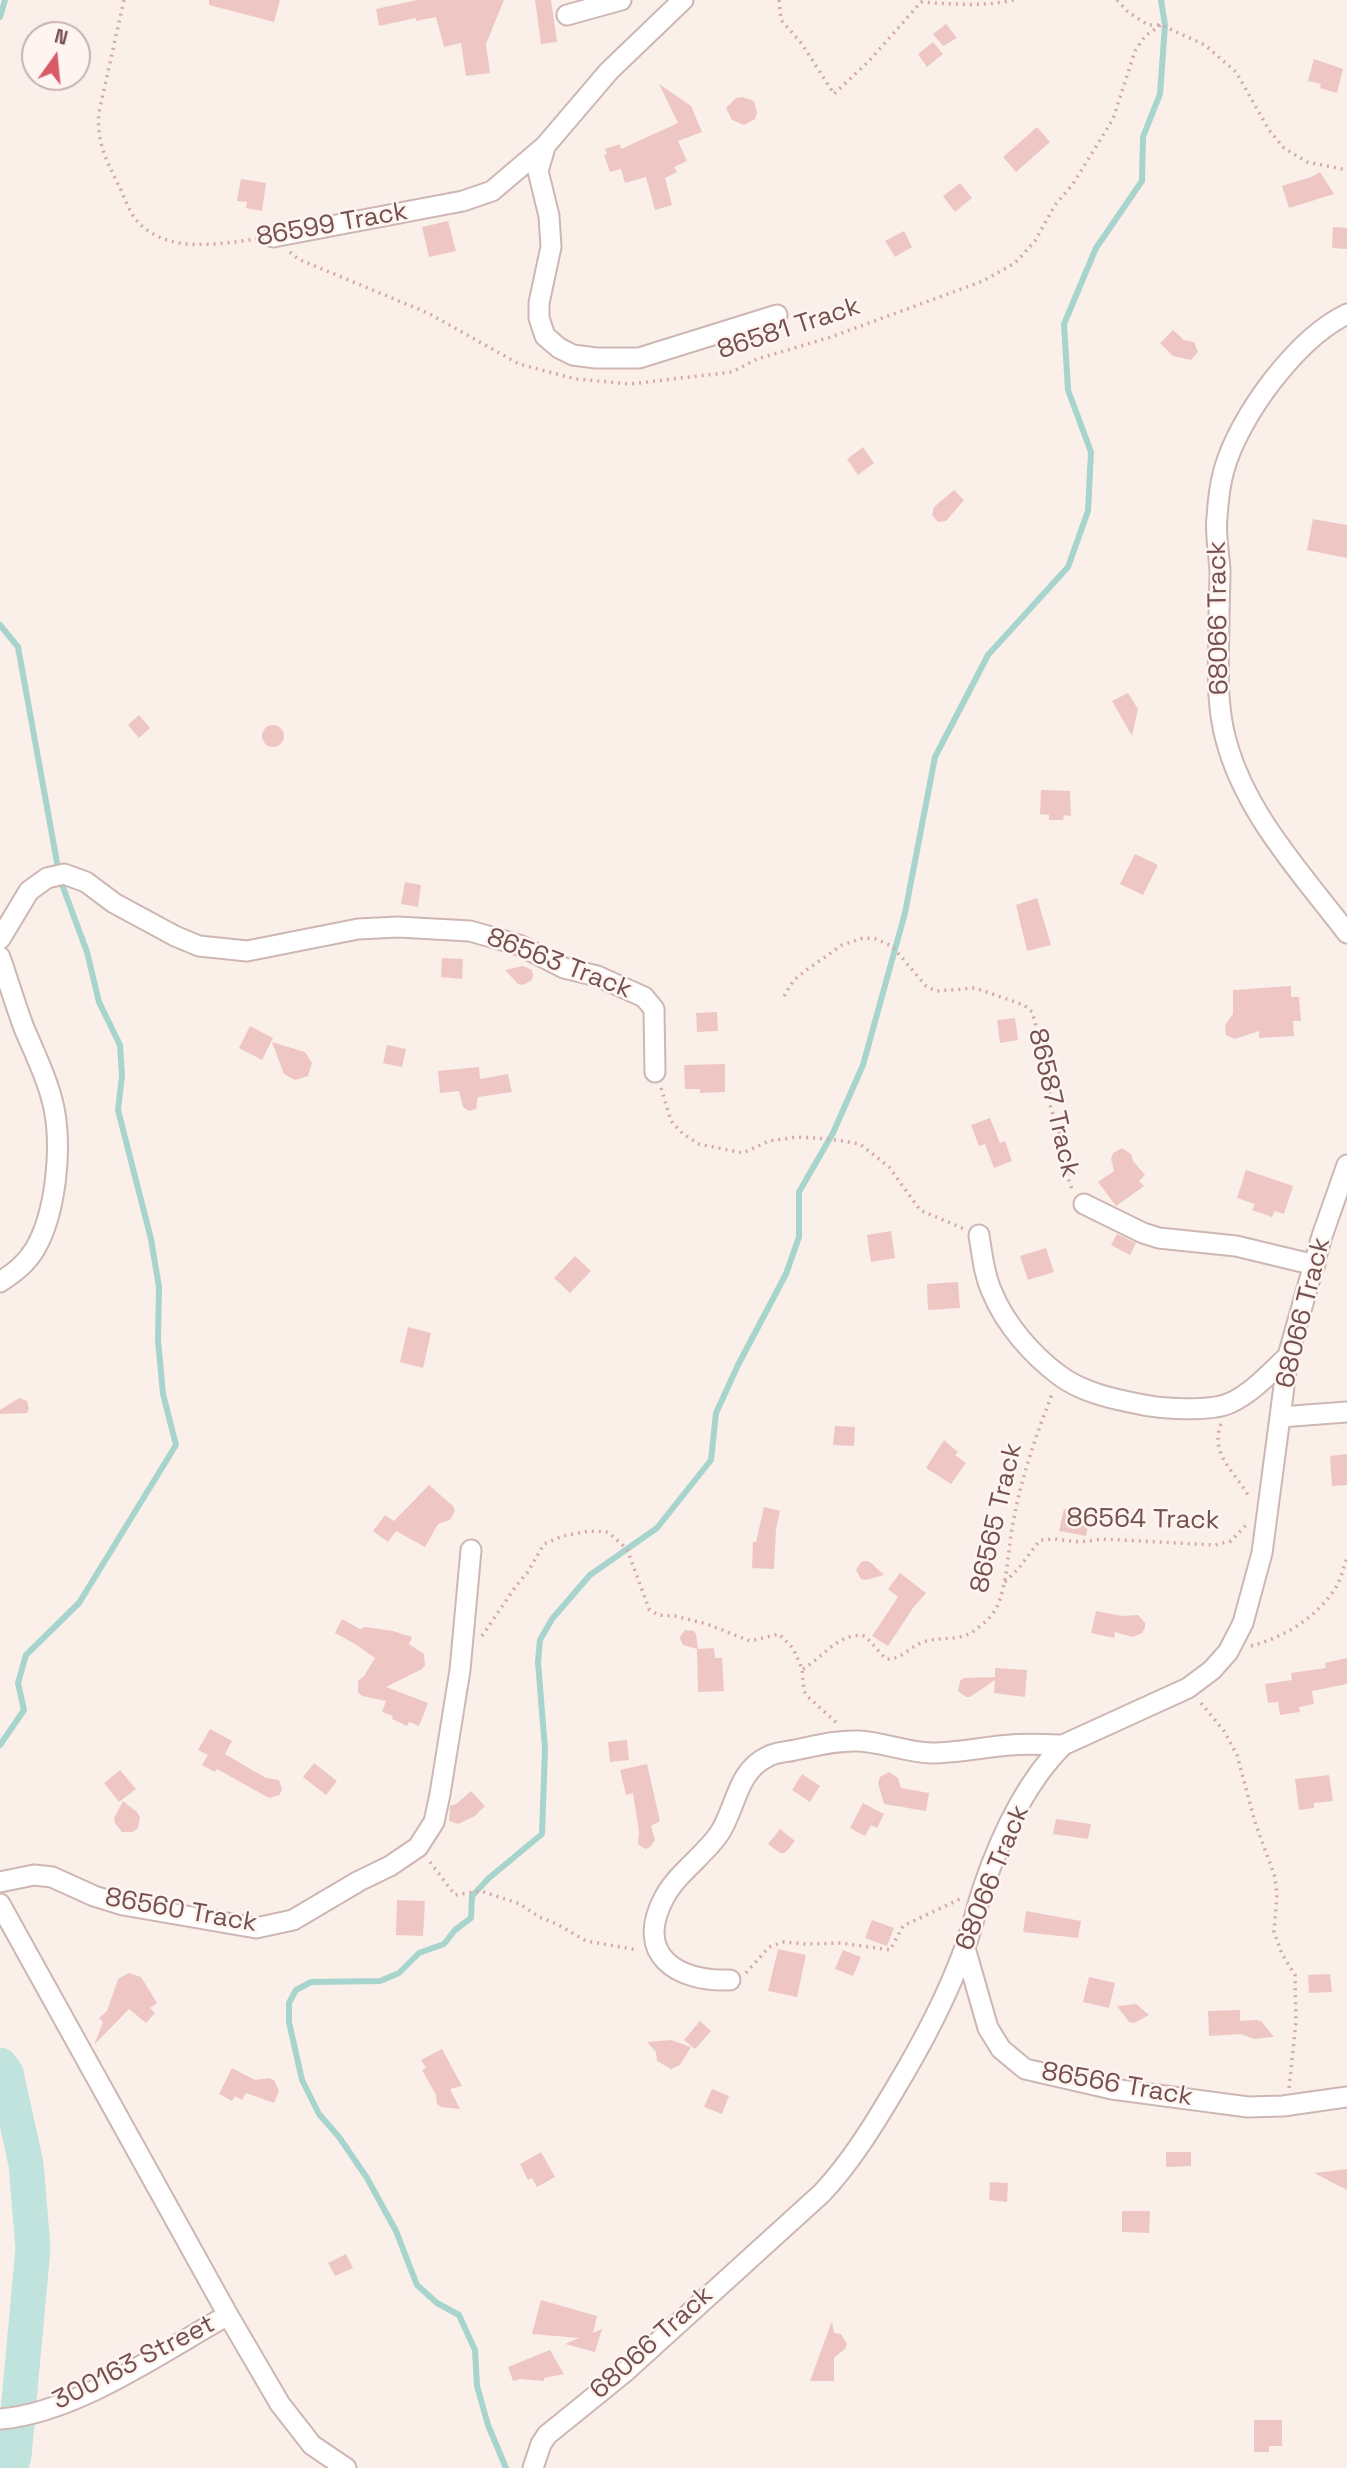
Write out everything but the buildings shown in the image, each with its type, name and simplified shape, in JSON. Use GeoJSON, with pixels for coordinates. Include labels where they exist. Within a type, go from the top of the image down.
{"type":"FeatureCollection","features":[{"type":"Feature","properties":{"kind":"street"},"geometry":{"type":"LineString","coordinates":[[566,15],[621,0]]}},
{"type":"Feature","properties":{"kind":"street","name":"86599 Track"},"geometry":{"type":"LineString","coordinates":[[273,237],[463,201],[492,191],[545,146],[610,71],[683,0]]}},
{"type":"Feature","properties":{"kind":"street"},"geometry":{"type":"LineString","coordinates":[[545,146],[538,171],[549,216],[551,247],[539,303],[539,318],[545,336],[559,348],[573,355],[596,358],[639,358],[777,315]]}},
{"type":"Feature","properties":{"kind":"street","name":"68066 Track"},"geometry":{"type":"LineString","coordinates":[[1347,314],[1292,358],[1273,380],[1244,424],[1224,469],[1216,519],[1220,574],[1219,703],[1225,739],[1247,792],[1277,842],[1347,933]]}},
{"type":"Feature","properties":{"kind":"street","name":"86563 Track"},"geometry":{"type":"LineString","coordinates":[[0,939],[29,891],[47,878],[64,874],[86,882],[114,902],[175,936],[200,946],[247,951],[358,929],[398,927],[470,931],[519,946],[564,968],[618,983],[644,997],[654,1009],[655,1072]]}},
{"type":"Feature","properties":{"kind":"street"},"geometry":{"type":"LineString","coordinates":[[0,957],[47,1085],[58,1135],[57,1164],[46,1226],[36,1249],[23,1265],[0,1282]]}},
{"type":"Feature","properties":{"kind":"street","name":"68066 Track"},"geometry":{"type":"LineString","coordinates":[[533,2468],[547,2435],[625,2371],[822,2193],[838,2175],[872,2128],[922,2044],[943,2002],[965,1948],[983,1887],[1006,1833],[1038,1773],[1063,1745],[1188,1688],[1212,1670],[1228,1653],[1246,1615],[1262,1553],[1288,1356],[1347,1165]]}},
{"type":"Feature","properties":{"kind":"street","name":"86587 Track"},"geometry":{"type":"LineString","coordinates":[[1084,1203],[1122,1224],[1159,1238],[1236,1246],[1315,1265]]}},
{"type":"Feature","properties":{"kind":"street"},"geometry":{"type":"LineString","coordinates":[[979,1235],[987,1278],[1004,1316],[1023,1340],[1059,1376],[1076,1385],[1115,1399],[1153,1408],[1226,1405],[1242,1397],[1288,1356]]}},
{"type":"Feature","properties":{"kind":"street"},"geometry":{"type":"LineString","coordinates":[[1280,1417],[1347,1412]]}},
{"type":"Feature","properties":{"kind":"street"},"geometry":{"type":"LineString","coordinates":[[418,1847],[434,1822],[440,1794],[460,1670],[471,1550]]}},
{"type":"Feature","properties":{"kind":"street"},"geometry":{"type":"LineString","coordinates":[[730,1980],[712,1981],[682,1974],[657,1953],[655,1931],[663,1899],[672,1885],[725,1824],[740,1783],[747,1772],[769,1756],[822,1744],[858,1741],[928,1753],[1026,1744],[1063,1745]]}},
{"type":"Feature","properties":{"kind":"street","name":"86560 Track"},"geometry":{"type":"LineString","coordinates":[[0,1882],[34,1875],[52,1877],[94,1896],[123,1905],[256,1928],[293,1920],[390,1866],[418,1847]]}},
{"type":"Feature","properties":{"kind":"street"},"geometry":{"type":"LineString","coordinates":[[0,1904],[280,2404],[312,2445],[346,2468]]}},
{"type":"Feature","properties":{"kind":"street","name":"86566 Track"},"geometry":{"type":"LineString","coordinates":[[965,1948],[988,2028],[1001,2049],[1025,2069],[1112,2089],[1248,2107],[1283,2106],[1347,2096]]}},
{"type":"Feature","properties":{"kind":"street","name":"300163 Street"},"geometry":{"type":"LineString","coordinates":[[3,2419],[69,2401],[112,2381],[228,2315]]}},
{"type":"Feature","properties":{"kind":"path","name":"86599 Track"},"geometry":{"type":"LineString","coordinates":[[124,0],[97,128],[103,153],[136,221],[151,232],[173,242],[208,246],[273,237]]}},
{"type":"Feature","properties":{"kind":"path"},"geometry":{"type":"LineString","coordinates":[[779,0],[781,20],[802,44],[834,94],[869,62],[921,2],[964,5],[999,4],[1014,0]]}},
{"type":"Feature","properties":{"kind":"path"},"geometry":{"type":"LineString","coordinates":[[1117,0],[1128,12],[1148,25],[1160,25],[1205,45],[1236,72],[1269,130],[1284,148],[1307,162],[1347,170]]}},
{"type":"Feature","properties":{"kind":"path","name":"86581 Track"},"geometry":{"type":"LineString","coordinates":[[273,237],[298,259],[428,313],[519,364],[576,379],[630,384],[732,372],[758,359],[831,337],[983,281],[1015,264],[1035,241],[1055,205],[1073,184],[1113,119],[1135,51],[1145,36],[1160,25]]}},
{"type":"Feature","properties":{"kind":"path","name":"86587 Track"},"geometry":{"type":"LineString","coordinates":[[784,996],[793,981],[805,971],[842,945],[863,938],[876,939],[892,946],[926,986],[936,991],[975,988],[1024,1005],[1032,1012],[1049,1073],[1050,1105],[1067,1157],[1068,1178],[1073,1192],[1084,1203]]}},
{"type":"Feature","properties":{"kind":"path"},"geometry":{"type":"LineString","coordinates":[[655,1072],[671,1121],[683,1134],[699,1144],[743,1153],[769,1141],[797,1137],[860,1144],[889,1167],[920,1210],[979,1235]]}},
{"type":"Feature","properties":{"kind":"path","name":"86565 Track"},"geometry":{"type":"LineString","coordinates":[[802,1669],[843,1638],[865,1636],[886,1659],[895,1660],[923,1642],[959,1638],[973,1633],[990,1617],[998,1605],[1004,1583],[1013,1522],[1023,1479],[1036,1435],[1059,1376]]}},
{"type":"Feature","properties":{"kind":"path","name":"86564 Track"},"geometry":{"type":"LineString","coordinates":[[1226,1405],[1217,1441],[1222,1456],[1249,1497],[1249,1507]]}},
{"type":"Feature","properties":{"kind":"path","name":"86564 Track"},"geometry":{"type":"LineString","coordinates":[[1004,1583],[1040,1541],[1054,1539],[1080,1542],[1103,1539],[1215,1545],[1231,1541],[1245,1528],[1249,1517]]}},
{"type":"Feature","properties":{"kind":"path"},"geometry":{"type":"LineString","coordinates":[[481,1639],[544,1544],[563,1536],[589,1531],[608,1532],[627,1549],[649,1609],[658,1615],[707,1623],[750,1641],[779,1634],[793,1648],[802,1669],[804,1691],[808,1697],[858,1741]]}},
{"type":"Feature","properties":{"kind":"path"},"geometry":{"type":"LineString","coordinates":[[1228,1653],[1274,1640],[1312,1616],[1337,1587],[1347,1558]]}},
{"type":"Feature","properties":{"kind":"path"},"geometry":{"type":"LineString","coordinates":[[1188,1688],[1231,1742],[1275,1877],[1277,1895],[1274,1932],[1282,1954],[1295,1975],[1296,1995],[1292,2076],[1283,2106]]}},
{"type":"Feature","properties":{"kind":"path"},"geometry":{"type":"LineString","coordinates":[[418,1847],[455,1895],[469,1895],[481,1891],[520,1904],[586,1941],[657,1953]]}},
{"type":"Feature","properties":{"kind":"path"},"geometry":{"type":"LineString","coordinates":[[730,1980],[743,1976],[769,1947],[784,1942],[841,1943],[891,1950],[903,1926],[983,1887]]}},
{"type":"Feature","properties":{"kind":"waterway"},"geometry":{"type":"LineString","coordinates":[[0,17],[5,0]]}},
{"type":"Feature","properties":{"kind":"waterway"},"geometry":{"type":"LineString","coordinates":[[506,2468],[488,2425],[477,2386],[475,2350],[459,2315],[437,2303],[417,2285],[396,2231],[367,2178],[339,2137],[319,2114],[302,2080],[289,2022],[289,2003],[296,1990],[311,1982],[380,1981],[399,1973],[419,1953],[444,1944],[455,1930],[471,1918],[472,1896],[489,1878],[542,1834],[545,1749],[538,1662],[540,1640],[552,1619],[590,1575],[657,1528],[711,1460],[716,1413],[786,1274],[799,1237],[799,1192],[833,1133],[863,1065],[905,913],[935,757],[988,655],[1068,567],[1088,511],[1091,452],[1068,390],[1064,324],[1096,248],[1142,181],[1143,137],[1160,94],[1165,25],[1161,0]]}},
{"type":"Feature","properties":{"kind":"waterway"},"geometry":{"type":"LineString","coordinates":[[0,625],[18,647],[60,879],[87,952],[99,1002],[120,1045],[122,1076],[118,1110],[151,1239],[159,1287],[158,1340],[163,1394],[176,1445],[79,1603],[26,1655],[18,1683],[24,1710],[0,1745]]}},
{"type":"Feature","properties":{"kind":"waterway"},"geometry":{"type":"LineString","coordinates":[[0,2065],[6,2073],[26,2164],[33,2248],[14,2456],[10,2468]]}}]}
